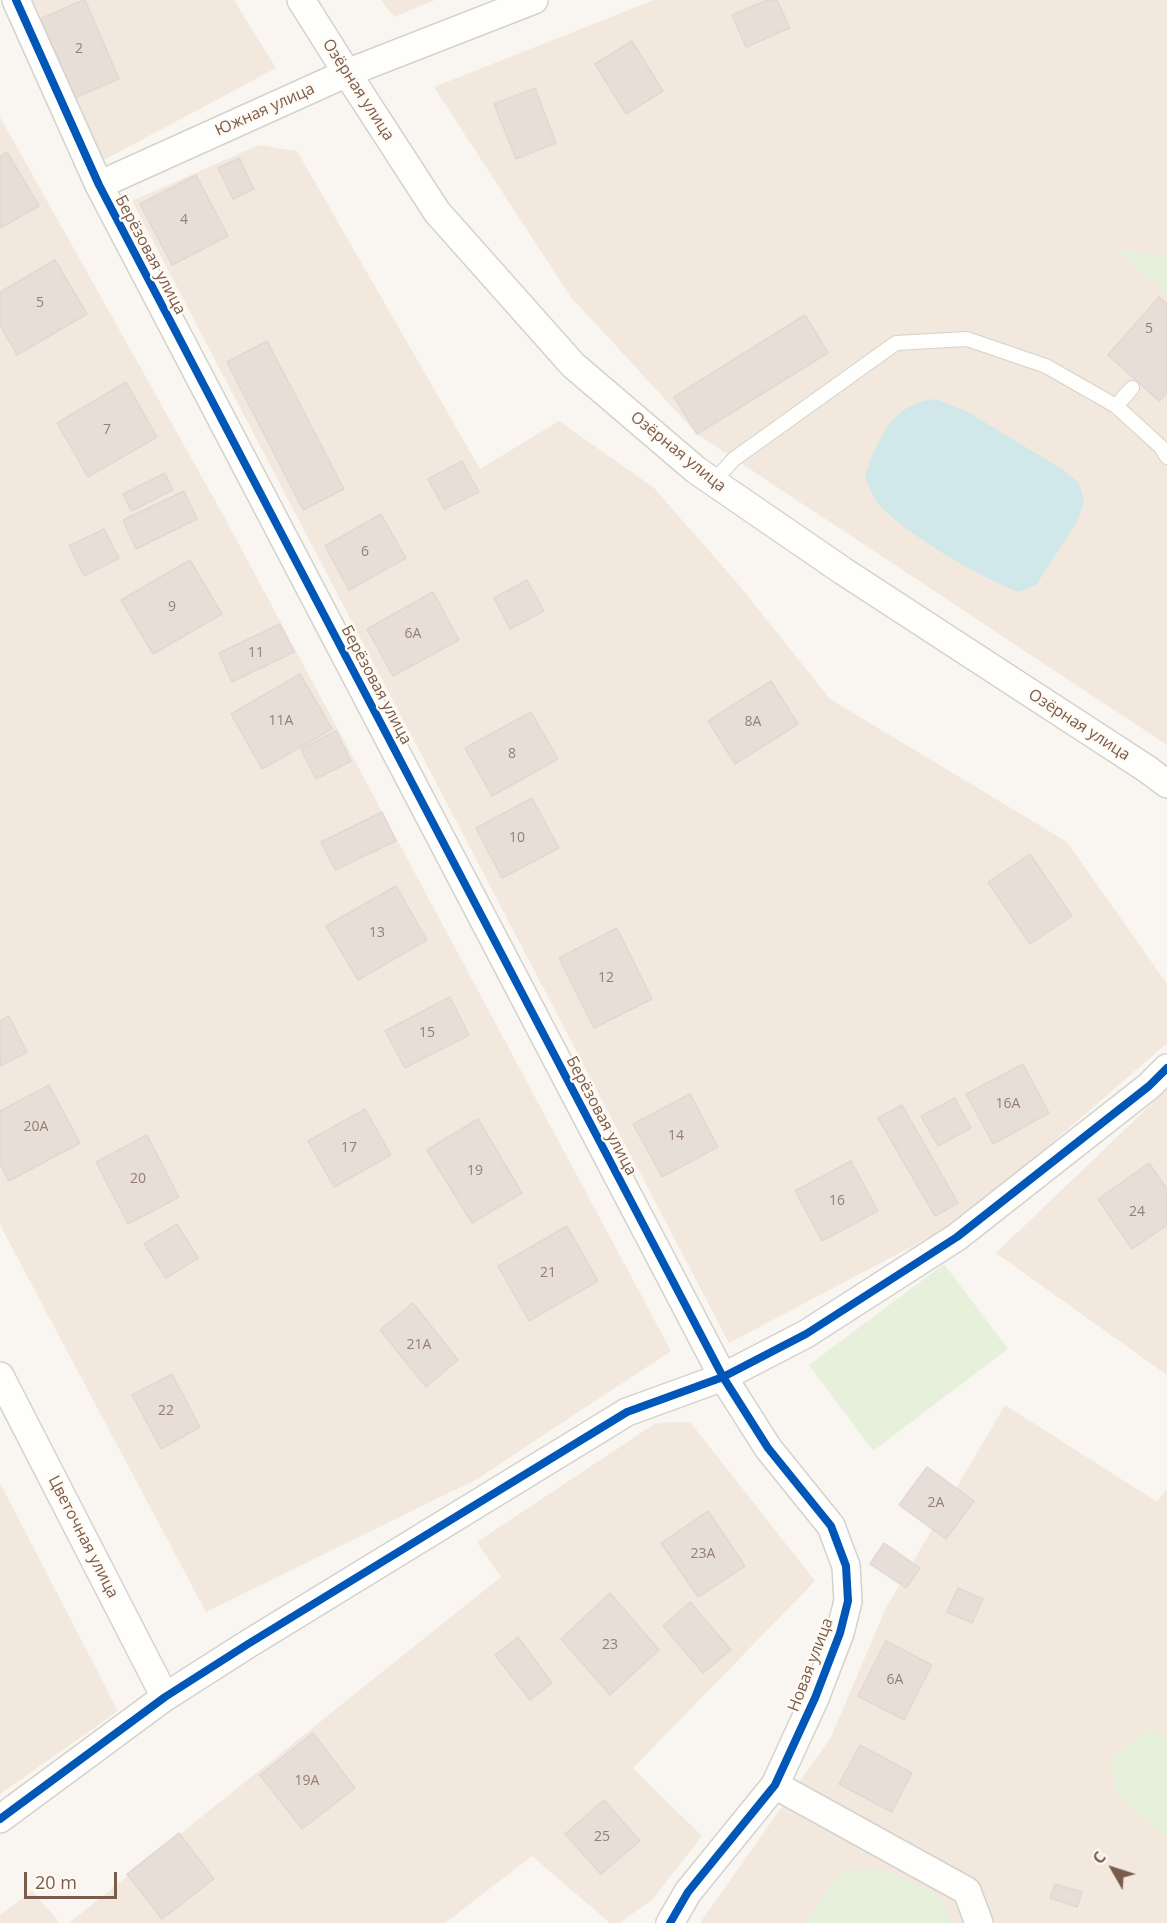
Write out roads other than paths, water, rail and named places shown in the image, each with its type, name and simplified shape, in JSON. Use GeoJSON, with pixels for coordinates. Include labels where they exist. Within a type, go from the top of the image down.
{"type":"FeatureCollection","features":[{"type":"Feature","properties":{"kind":"street","name":"Берёзовая улица"},"geometry":{"type":"LineString","coordinates":[[16,0],[99,185],[723,1377]]}},
{"type":"Feature","properties":{"kind":"street","name":"Озёрная улица"},"geometry":{"type":"LineString","coordinates":[[302,0],[438,212],[573,365],[713,482],[843,571],[1167,784]]}},
{"type":"Feature","properties":{"kind":"street","name":"Южная улица"},"geometry":{"type":"LineString","coordinates":[[99,185],[347,73],[534,0]]}},
{"type":"Feature","properties":{"kind":"street"},"geometry":{"type":"LineString","coordinates":[[0,1819],[165,1697],[627,1412],[723,1377],[806,1334],[957,1238],[1149,1086],[1167,1068]]}},
{"type":"Feature","properties":{"kind":"street","name":"Цветочная улица"},"geometry":{"type":"LineString","coordinates":[[0,1376],[165,1697]]}},
{"type":"Feature","properties":{"kind":"street","name":"Новая улица"},"geometry":{"type":"LineString","coordinates":[[670,1923],[688,1892],[775,1785],[815,1698],[840,1633],[848,1601],[846,1566],[831,1526],[768,1448],[723,1377]]}},
{"type":"Feature","properties":{"kind":"street"},"geometry":{"type":"LineString","coordinates":[[775,1785],[966,1891],[980,1923]]}},
{"type":"Feature","properties":{"kind":"lane"},"geometry":{"type":"LineString","coordinates":[[713,482],[734,459],[896,343],[967,339],[1046,366],[1116,406],[1161,447],[1167,457]]}},
{"type":"Feature","properties":{"kind":"lane"},"geometry":{"type":"LineString","coordinates":[[1116,406],[1132,388]]}},
{"type":"Feature","properties":{"kind":"water"},"geometry":{"type":"Polygon","coordinates":[[[935,399],[966,411],[1065,471],[1079,483],[1084,501],[1077,522],[1036,585],[1019,592],[963,565],[900,524],[874,498],[865,476],[875,449],[888,425],[907,408],[935,399]]]}}]}
